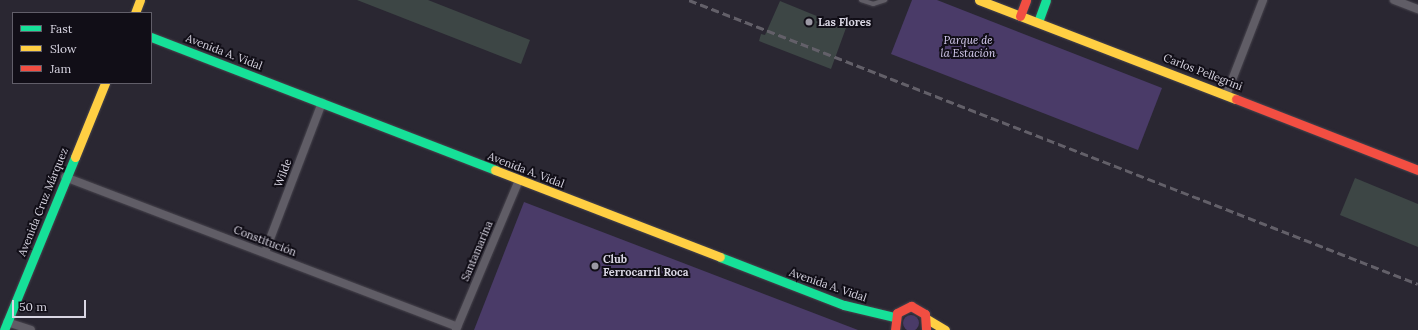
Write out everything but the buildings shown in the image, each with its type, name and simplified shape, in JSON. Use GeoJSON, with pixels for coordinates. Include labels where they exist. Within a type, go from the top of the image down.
{"type":"FeatureCollection","features":[{"type":"Feature","properties":{"kind":"street"},"geometry":{"type":"LineString","coordinates":[[135,12],[140,0]]}},
{"type":"Feature","properties":{"kind":"street","name":"Carlos Pellegrini"},"geometry":{"type":"LineString","coordinates":[[979,0],[1227,93],[1418,169]]}},
{"type":"Feature","properties":{"kind":"street"},"geometry":{"type":"LineString","coordinates":[[1020,16],[1026,0]]}},
{"type":"Feature","properties":{"kind":"street"},"geometry":{"type":"LineString","coordinates":[[1038,22],[1046,0]]}},
{"type":"Feature","properties":{"kind":"street"},"geometry":{"type":"LineString","coordinates":[[1227,93],[1263,0]]}},
{"type":"Feature","properties":{"kind":"street"},"geometry":{"type":"LineString","coordinates":[[1394,0],[1418,9]]}},
{"type":"Feature","properties":{"kind":"street","name":"Avenida A. Vidal"},"geometry":{"type":"LineString","coordinates":[[152,37],[844,305],[894,317]]}},
{"type":"Feature","properties":{"kind":"street","name":"Avenida Cruz Márquez"},"geometry":{"type":"LineString","coordinates":[[5,326],[65,177],[105,84]]}},
{"type":"Feature","properties":{"kind":"street","name":"Wilde"},"geometry":{"type":"LineString","coordinates":[[265,252],[322,103]]}},
{"type":"Feature","properties":{"kind":"street","name":"Constitución"},"geometry":{"type":"LineString","coordinates":[[65,177],[265,252],[457,328]]}},
{"type":"Feature","properties":{"kind":"street","name":"Santamarina"},"geometry":{"type":"LineString","coordinates":[[457,328],[519,180]]}},
{"type":"Feature","properties":{"kind":"street"},"geometry":{"type":"LineString","coordinates":[[894,330],[894,317],[901,309],[911,306],[921,310],[927,318],[945,330]]}},
{"type":"Feature","properties":{"kind":"street"},"geometry":{"type":"LineString","coordinates":[[926,330],[927,318]]}},
{"type":"Feature","properties":{"kind":"street"},"geometry":{"type":"LineString","coordinates":[[5,326],[31,330]]}},
{"type":"Feature","properties":{"kind":"lane"},"geometry":{"type":"LineString","coordinates":[[861,0],[873,4],[885,0]]}},
{"type":"Feature","properties":{"kind":"green space","name":"Parque de la Estación"},"geometry":{"type":"Polygon","coordinates":[[[912,0],[937,0],[1162,88],[1138,150],[891,54],[912,0]]]}},
{"type":"Feature","properties":{"kind":"green space","name":"Club Ferrocarril Roca"},"geometry":{"type":"Polygon","coordinates":[[[524,202],[858,330],[474,330],[524,202]]]}},
{"type":"Feature","properties":{"kind":"green space"},"geometry":{"type":"Polygon","coordinates":[[[908,315],[914,315],[919,320],[917,329],[914,331],[908,331],[903,326],[903,320],[908,315]]]}},
{"type":"Feature","properties":{"kind":"railway"},"geometry":{"type":"LineString","coordinates":[[689,0],[1418,284]]}},
{"type":"Feature","properties":{"kind":"traffic: fast"},"geometry":{"type":"LineString","coordinates":[[1038,22],[1046,0]]}},
{"type":"Feature","properties":{"kind":"traffic: fast"},"geometry":{"type":"LineString","coordinates":[[152,37],[495,170]]}},
{"type":"Feature","properties":{"kind":"traffic: fast"},"geometry":{"type":"LineString","coordinates":[[4,330],[75,157]]}},
{"type":"Feature","properties":{"kind":"traffic: fast"},"geometry":{"type":"LineString","coordinates":[[720,257],[844,305],[894,317]]}},
{"type":"Feature","properties":{"kind":"traffic: slow"},"geometry":{"type":"LineString","coordinates":[[135,12],[140,0]]}},
{"type":"Feature","properties":{"kind":"traffic: slow"},"geometry":{"type":"LineString","coordinates":[[979,0],[1236,99]]}},
{"type":"Feature","properties":{"kind":"traffic: slow"},"geometry":{"type":"LineString","coordinates":[[75,157],[105,84]]}},
{"type":"Feature","properties":{"kind":"traffic: slow"},"geometry":{"type":"LineString","coordinates":[[495,170],[720,257]]}},
{"type":"Feature","properties":{"kind":"traffic: slow"},"geometry":{"type":"LineString","coordinates":[[927,319],[945,330]]}},
{"type":"Feature","properties":{"kind":"traffic: jam"},"geometry":{"type":"LineString","coordinates":[[1020,16],[1026,0]]}},
{"type":"Feature","properties":{"kind":"traffic: jam"},"geometry":{"type":"LineString","coordinates":[[1236,99],[1418,170]]}},
{"type":"Feature","properties":{"kind":"traffic: jam"},"geometry":{"type":"LineString","coordinates":[[895,330],[897,313],[911,306],[925,314],[926,330]]}},
{"type":"Feature","properties":{"kind":"place","name":"Las Flores"},"geometry":{"type":"Point","coordinates":[809,22]}},
{"type":"Feature","properties":{"kind":"place","name":"Club Ferrocarril Roca"},"geometry":{"type":"Point","coordinates":[595,266]}}]}
